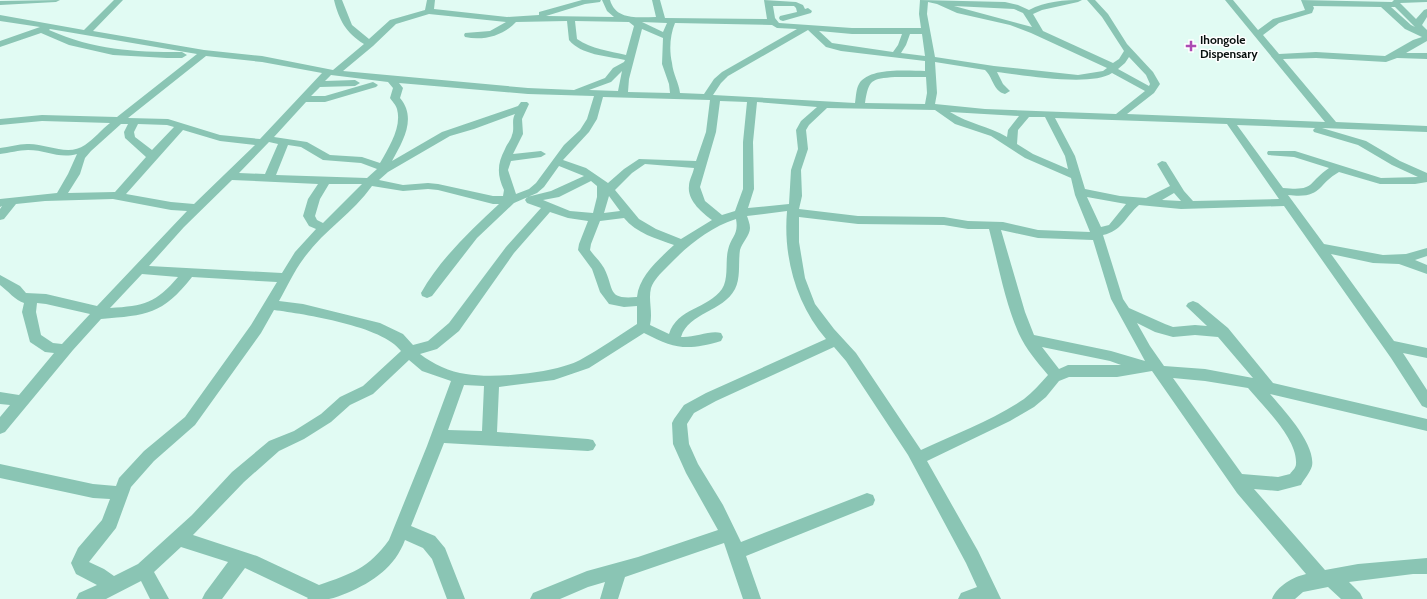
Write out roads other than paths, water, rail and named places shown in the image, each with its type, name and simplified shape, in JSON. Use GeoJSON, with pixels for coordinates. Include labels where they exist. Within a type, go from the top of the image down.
{"type":"FeatureCollection","features":[{"type":"Feature","properties":{"kind":"street"},"geometry":{"type":"LineString","coordinates":[[0,3],[56,0]]}},
{"type":"Feature","properties":{"kind":"street"},"geometry":{"type":"LineString","coordinates":[[86,33],[119,0]]}},
{"type":"Feature","properties":{"kind":"street"},"geometry":{"type":"LineString","coordinates":[[338,0],[346,26],[370,44]]}},
{"type":"Feature","properties":{"kind":"street"},"geometry":{"type":"LineString","coordinates":[[429,10],[431,0]]}},
{"type":"Feature","properties":{"kind":"street"},"geometry":{"type":"LineString","coordinates":[[0,428],[65,349],[180,224],[265,141],[317,84],[370,44],[393,22],[429,10],[440,0]]}},
{"type":"Feature","properties":{"kind":"street"},"geometry":{"type":"LineString","coordinates":[[554,0],[571,6]]}},
{"type":"Feature","properties":{"kind":"street"},"geometry":{"type":"LineString","coordinates":[[606,0],[607,7],[623,19],[640,24],[668,37]]}},
{"type":"Feature","properties":{"kind":"street"},"geometry":{"type":"LineString","coordinates":[[656,0],[660,20]]}},
{"type":"Feature","properties":{"kind":"street"},"geometry":{"type":"LineString","coordinates":[[924,0],[923,14],[930,59],[930,74],[934,108]]}},
{"type":"Feature","properties":{"kind":"street"},"geometry":{"type":"LineString","coordinates":[[930,0],[960,4],[1009,5],[1030,13]]}},
{"type":"Feature","properties":{"kind":"street"},"geometry":{"type":"LineString","coordinates":[[1023,0],[1039,32]]}},
{"type":"Feature","properties":{"kind":"street"},"geometry":{"type":"LineString","coordinates":[[1030,13],[1038,8],[1078,0]]}},
{"type":"Feature","properties":{"kind":"street"},"geometry":{"type":"LineString","coordinates":[[1091,0],[1105,16],[1117,37],[1150,74],[1155,84],[1151,91],[1118,117]]}},
{"type":"Feature","properties":{"kind":"street"},"geometry":{"type":"LineString","coordinates":[[1229,0],[1334,126]]}},
{"type":"Feature","properties":{"kind":"street"},"geometry":{"type":"LineString","coordinates":[[1306,2],[1384,6],[1400,2],[1427,0]]}},
{"type":"Feature","properties":{"kind":"street"},"geometry":{"type":"LineString","coordinates":[[772,22],[768,1],[796,4],[805,11],[783,18]]}},
{"type":"Feature","properties":{"kind":"street"},"geometry":{"type":"LineString","coordinates":[[940,2],[961,12],[1010,22],[1039,32],[1112,68],[1151,91]]}},
{"type":"Feature","properties":{"kind":"street"},"geometry":{"type":"LineString","coordinates":[[1258,34],[1276,21],[1309,11],[1310,8],[1306,2]]}},
{"type":"Feature","properties":{"kind":"street"},"geometry":{"type":"LineString","coordinates":[[1400,2],[1426,37]]}},
{"type":"Feature","properties":{"kind":"street"},"geometry":{"type":"LineString","coordinates":[[571,6],[574,19],[573,40],[577,44],[629,61]]}},
{"type":"Feature","properties":{"kind":"street"},"geometry":{"type":"LineString","coordinates":[[529,19],[571,6],[598,6],[614,13]]}},
{"type":"Feature","properties":{"kind":"street"},"geometry":{"type":"LineString","coordinates":[[1384,6],[1408,27],[1426,37]]}},
{"type":"Feature","properties":{"kind":"street"},"geometry":{"type":"LineString","coordinates":[[429,10],[512,20],[623,19],[772,22],[778,25],[852,31],[926,31]]}},
{"type":"Feature","properties":{"kind":"street"},"geometry":{"type":"LineString","coordinates":[[769,12],[805,28],[829,46],[988,68],[1078,78],[1106,72],[1122,61],[1129,51]]}},
{"type":"Feature","properties":{"kind":"street"},"geometry":{"type":"LineString","coordinates":[[1418,25],[1420,20],[1427,12]]}},
{"type":"Feature","properties":{"kind":"street"},"geometry":{"type":"LineString","coordinates":[[0,18],[45,28],[160,45],[202,55]]}},
{"type":"Feature","properties":{"kind":"street"},"geometry":{"type":"LineString","coordinates":[[468,36],[494,34],[504,29],[512,20]]}},
{"type":"Feature","properties":{"kind":"street"},"geometry":{"type":"LineString","coordinates":[[672,20],[668,37],[667,64],[674,84],[675,97]]}},
{"type":"Feature","properties":{"kind":"street"},"geometry":{"type":"LineString","coordinates":[[623,95],[624,79],[640,24]]}},
{"type":"Feature","properties":{"kind":"street"},"geometry":{"type":"LineString","coordinates":[[0,43],[45,28],[72,43],[111,53],[144,55],[202,55],[262,59],[394,82],[598,95],[752,99],[1026,114],[1297,124],[1425,132]]}},
{"type":"Feature","properties":{"kind":"street"},"geometry":{"type":"LineString","coordinates":[[721,220],[700,204],[695,196],[694,187],[711,132],[711,98],[717,81],[736,66],[786,40],[805,28]]}},
{"type":"Feature","properties":{"kind":"street"},"geometry":{"type":"LineString","coordinates":[[858,105],[862,97],[862,86],[895,55],[907,31]]}},
{"type":"Feature","properties":{"kind":"street"},"geometry":{"type":"LineString","coordinates":[[91,48],[107,36]]}},
{"type":"Feature","properties":{"kind":"street"},"geometry":{"type":"LineString","coordinates":[[1276,57],[1316,56],[1378,59],[1391,57],[1411,44],[1426,37]]}},
{"type":"Feature","properties":{"kind":"street"},"geometry":{"type":"LineString","coordinates":[[144,55],[160,45]]}},
{"type":"Feature","properties":{"kind":"street"},"geometry":{"type":"LineString","coordinates":[[879,53],[882,67]]}},
{"type":"Feature","properties":{"kind":"street"},"geometry":{"type":"LineString","coordinates":[[60,197],[74,174],[80,158],[86,149],[202,55]]}},
{"type":"Feature","properties":{"kind":"street"},"geometry":{"type":"LineString","coordinates":[[1395,55],[1427,56]]}},
{"type":"Feature","properties":{"kind":"street"},"geometry":{"type":"LineString","coordinates":[[572,93],[608,80],[616,70],[629,61]]}},
{"type":"Feature","properties":{"kind":"street"},"geometry":{"type":"LineString","coordinates":[[882,67],[930,74]]}},
{"type":"Feature","properties":{"kind":"street"},"geometry":{"type":"LineString","coordinates":[[988,68],[996,75],[997,83],[1005,91]]}},
{"type":"Feature","properties":{"kind":"street"},"geometry":{"type":"LineString","coordinates":[[317,84],[344,82],[373,85]]}},
{"type":"Feature","properties":{"kind":"street"},"geometry":{"type":"LineString","coordinates":[[304,99],[324,99],[373,85],[394,82]]}},
{"type":"Feature","properties":{"kind":"street"},"geometry":{"type":"LineString","coordinates":[[113,586],[98,575],[82,568],[80,563],[84,554],[110,523],[125,483],[149,456],[190,421],[229,366],[244,348],[271,305],[299,255],[339,216],[377,174],[398,141],[403,116],[402,107],[395,98],[398,88],[394,82]]}},
{"type":"Feature","properties":{"kind":"street"},"geometry":{"type":"LineString","coordinates":[[508,201],[510,190],[503,174],[506,158],[518,134],[517,120],[523,108],[528,91]]}},
{"type":"Feature","properties":{"kind":"street"},"geometry":{"type":"LineString","coordinates":[[427,293],[473,235],[508,201],[526,194],[537,187],[556,162],[584,132],[592,119],[598,95]]}},
{"type":"Feature","properties":{"kind":"street"},"geometry":{"type":"LineString","coordinates":[[673,341],[676,330],[681,324],[689,317],[718,301],[730,288],[734,250],[738,238],[744,229],[740,214],[750,191],[748,150],[752,99]]}},
{"type":"Feature","properties":{"kind":"street"},"geometry":{"type":"LineString","coordinates":[[825,104],[805,123],[801,130],[803,149],[796,170],[793,242],[799,278],[809,305],[851,357],[917,459],[972,557],[991,596],[967,599]]}},
{"type":"Feature","properties":{"kind":"street"},"geometry":{"type":"LineString","coordinates":[[229,176],[326,181],[377,174],[446,134],[523,108]]}},
{"type":"Feature","properties":{"kind":"street"},"geometry":{"type":"LineString","coordinates":[[934,108],[959,122],[995,134],[1029,156],[1076,176]]}},
{"type":"Feature","properties":{"kind":"street"},"geometry":{"type":"LineString","coordinates":[[1012,144],[1013,130],[1026,114]]}},
{"type":"Feature","properties":{"kind":"street"},"geometry":{"type":"LineString","coordinates":[[1048,114],[1065,144],[1117,299],[1145,350],[1153,368],[1238,481],[1327,579],[1354,599]]}},
{"type":"Feature","properties":{"kind":"street"},"geometry":{"type":"LineString","coordinates":[[0,122],[42,118],[168,122],[220,138],[284,141],[303,144],[327,158],[362,160],[377,174],[403,188],[428,186],[438,187],[493,200],[541,203],[576,216],[596,218],[627,214]]}},
{"type":"Feature","properties":{"kind":"street"},"geometry":{"type":"LineString","coordinates":[[135,121],[130,129],[129,136],[132,142],[145,149],[151,156]]}},
{"type":"Feature","properties":{"kind":"street"},"geometry":{"type":"LineString","coordinates":[[1230,122],[1390,345],[1427,402]]}},
{"type":"Feature","properties":{"kind":"street"},"geometry":{"type":"LineString","coordinates":[[1297,124],[1362,143],[1396,163],[1427,178]]}},
{"type":"Feature","properties":{"kind":"street"},"geometry":{"type":"LineString","coordinates":[[118,196],[133,180],[151,156],[182,126]]}},
{"type":"Feature","properties":{"kind":"street"},"geometry":{"type":"LineString","coordinates":[[269,178],[284,141]]}},
{"type":"Feature","properties":{"kind":"street"},"geometry":{"type":"LineString","coordinates":[[0,151],[28,147],[46,149],[60,153],[69,153],[86,149]]}},
{"type":"Feature","properties":{"kind":"street"},"geometry":{"type":"LineString","coordinates":[[1272,153],[1295,154],[1380,181],[1415,181],[1427,178]]}},
{"type":"Feature","properties":{"kind":"street"},"geometry":{"type":"LineString","coordinates":[[506,158],[541,154]]}},
{"type":"Feature","properties":{"kind":"street"},"geometry":{"type":"LineString","coordinates":[[541,203],[558,193],[600,183],[617,181],[643,161],[700,165]]}},
{"type":"Feature","properties":{"kind":"street"},"geometry":{"type":"LineString","coordinates":[[556,162],[575,167],[600,183],[617,198],[627,214],[636,223],[682,244]]}},
{"type":"Feature","properties":{"kind":"street"},"geometry":{"type":"LineString","coordinates":[[1162,164],[1176,188],[1190,205]]}},
{"type":"Feature","properties":{"kind":"street"},"geometry":{"type":"LineString","coordinates":[[1279,191],[1297,192],[1312,190],[1329,171],[1338,168]]}},
{"type":"Feature","properties":{"kind":"street"},"geometry":{"type":"LineString","coordinates":[[325,228],[313,223],[310,219],[309,213],[314,199],[326,181]]}},
{"type":"Feature","properties":{"kind":"street"},"geometry":{"type":"LineString","coordinates":[[600,183],[603,197],[593,228],[584,246],[585,251],[597,266],[603,286],[608,296],[612,300],[620,303],[643,301]]}},
{"type":"Feature","properties":{"kind":"street"},"geometry":{"type":"LineString","coordinates":[[85,599],[144,570],[261,456],[274,446],[299,435],[326,418],[346,401],[368,390],[410,351],[432,345],[454,328],[510,250],[539,217],[541,203],[537,187]]}},
{"type":"Feature","properties":{"kind":"street"},"geometry":{"type":"LineString","coordinates":[[271,305],[303,310],[375,327],[398,338],[413,356],[427,367],[466,380],[492,380],[554,374],[584,364],[643,327],[646,320],[643,306],[644,287],[653,274],[682,244],[707,226],[740,214],[751,211],[794,210],[828,217],[858,220],[944,221],[968,225],[1014,227],[1038,234],[1096,234],[1111,229],[1118,224],[1122,215],[1128,208],[1176,188]]}},
{"type":"Feature","properties":{"kind":"street"},"geometry":{"type":"LineString","coordinates":[[1081,192],[1120,200],[1190,205],[1288,202]]}},
{"type":"Feature","properties":{"kind":"street"},"geometry":{"type":"LineString","coordinates":[[0,203],[60,197],[118,196],[170,206],[196,208]]}},
{"type":"Feature","properties":{"kind":"street"},"geometry":{"type":"LineString","coordinates":[[0,216],[14,201]]}},
{"type":"Feature","properties":{"kind":"street"},"geometry":{"type":"LineString","coordinates":[[994,225],[1018,312],[1030,339],[1042,358],[1057,376]]}},
{"type":"Feature","properties":{"kind":"street"},"geometry":{"type":"LineString","coordinates":[[1321,248],[1369,258],[1399,259],[1427,252]]}},
{"type":"Feature","properties":{"kind":"street"},"geometry":{"type":"LineString","coordinates":[[1399,259],[1427,270]]}},
{"type":"Feature","properties":{"kind":"street"},"geometry":{"type":"LineString","coordinates":[[140,269],[257,274],[285,278]]}},
{"type":"Feature","properties":{"kind":"street"},"geometry":{"type":"LineString","coordinates":[[0,279],[11,286],[23,298],[46,299],[99,313],[149,309],[163,301],[189,272]]}},
{"type":"Feature","properties":{"kind":"street"},"geometry":{"type":"LineString","coordinates":[[31,299],[29,312],[35,338],[50,348],[65,349]]}},
{"type":"Feature","properties":{"kind":"street"},"geometry":{"type":"LineString","coordinates":[[1193,306],[1223,332],[1251,364],[1261,386],[1304,452],[1304,466],[1295,480],[1278,484],[1238,481]]}},
{"type":"Feature","properties":{"kind":"street"},"geometry":{"type":"LineString","coordinates":[[1123,311],[1160,328],[1174,332],[1195,330],[1223,332]]}},
{"type":"Feature","properties":{"kind":"street"},"geometry":{"type":"LineString","coordinates":[[643,327],[673,341],[688,344],[716,337]]}},
{"type":"Feature","properties":{"kind":"street"},"geometry":{"type":"LineString","coordinates":[[1030,339],[1111,356],[1153,368],[1205,375],[1261,386],[1427,426]]}},
{"type":"Feature","properties":{"kind":"street"},"geometry":{"type":"LineString","coordinates":[[752,599],[736,552],[728,534],[681,444],[680,423],[689,409],[711,397],[836,340]]}},
{"type":"Feature","properties":{"kind":"street"},"geometry":{"type":"LineString","coordinates":[[1390,345],[1427,353]]}},
{"type":"Feature","properties":{"kind":"street"},"geometry":{"type":"LineString","coordinates":[[917,459],[1005,417],[1029,403],[1041,393],[1054,377],[1068,371],[1153,368]]}},
{"type":"Feature","properties":{"kind":"street"},"geometry":{"type":"LineString","coordinates":[[178,538],[251,562],[318,597],[371,573],[386,559],[395,545],[459,378]]}},
{"type":"Feature","properties":{"kind":"street"},"geometry":{"type":"LineString","coordinates":[[489,438],[492,380]]}},
{"type":"Feature","properties":{"kind":"street"},"geometry":{"type":"LineString","coordinates":[[0,398],[22,401]]}},
{"type":"Feature","properties":{"kind":"street"},"geometry":{"type":"LineString","coordinates":[[438,436],[588,445]]}},
{"type":"Feature","properties":{"kind":"street"},"geometry":{"type":"LineString","coordinates":[[0,471],[93,491],[120,493]]}},
{"type":"Feature","properties":{"kind":"street"},"geometry":{"type":"LineString","coordinates":[[736,552],[867,500]]}},
{"type":"Feature","properties":{"kind":"street"},"geometry":{"type":"LineString","coordinates":[[401,530],[429,542],[439,554],[456,599]]}},
{"type":"Feature","properties":{"kind":"street"},"geometry":{"type":"LineString","coordinates":[[540,599],[588,579],[728,534]]}},
{"type":"Feature","properties":{"kind":"street"},"geometry":{"type":"LineString","coordinates":[[211,599],[241,559]]}},
{"type":"Feature","properties":{"kind":"street"},"geometry":{"type":"LineString","coordinates":[[1281,599],[1299,584],[1358,572],[1413,566],[1427,566]]}},
{"type":"Feature","properties":{"kind":"street"},"geometry":{"type":"LineString","coordinates":[[144,570],[160,599]]}},
{"type":"Feature","properties":{"kind":"street"},"geometry":{"type":"LineString","coordinates":[[609,599],[618,570]]}},
{"type":"Feature","properties":{"kind":"place","name":"Ihongole Dispensary"},"geometry":{"type":"Point","coordinates":[1191,46]}}]}
